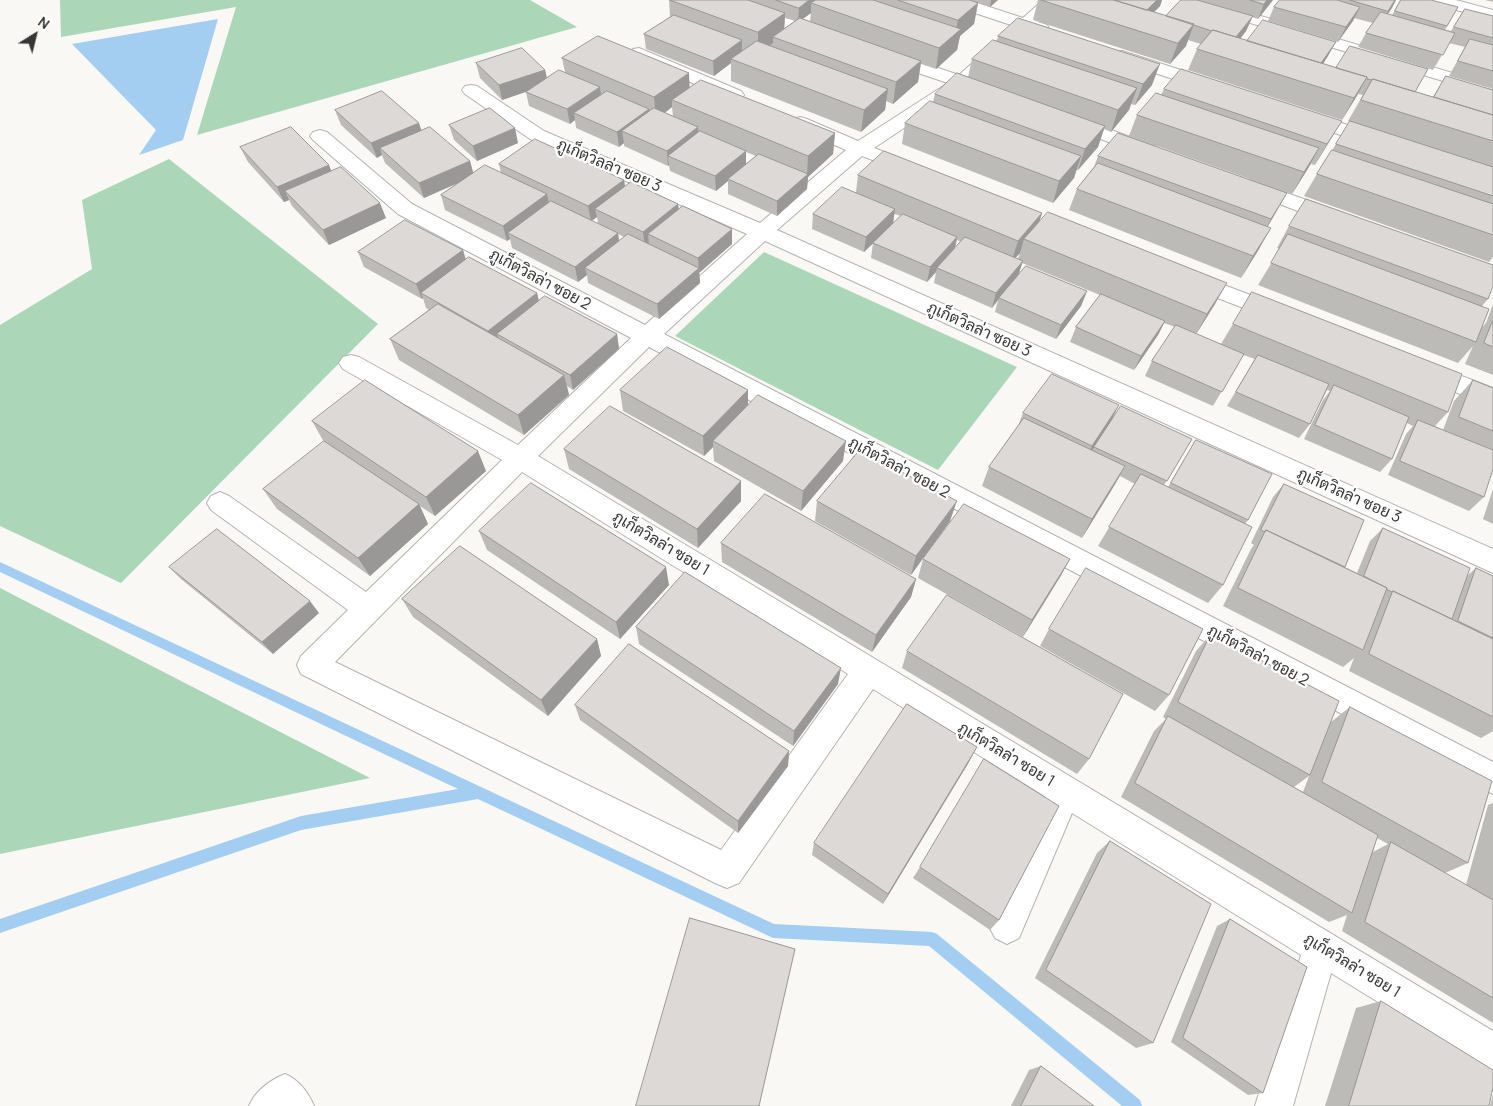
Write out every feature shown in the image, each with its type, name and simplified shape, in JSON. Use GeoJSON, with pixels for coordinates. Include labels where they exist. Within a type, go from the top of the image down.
{"type":"FeatureCollection","features":[{"type":"Feature","properties":{"kind":"street"},"geometry":{"type":"LineString","coordinates":[[716,0],[839,41]]}},
{"type":"Feature","properties":{"kind":"street"},"geometry":{"type":"LineString","coordinates":[[951,0],[1054,33]]}},
{"type":"Feature","properties":{"kind":"street"},"geometry":{"type":"LineString","coordinates":[[868,671],[727,871],[312,665],[520,458],[646,336],[762,232],[859,149],[962,82],[1053,0]]}},
{"type":"Feature","properties":{"kind":"street"},"geometry":{"type":"LineString","coordinates":[[1190,0],[1493,91]]}},
{"type":"Feature","properties":{"kind":"street"},"geometry":{"type":"LineString","coordinates":[[1437,0],[1493,15]]}},
{"type":"Feature","properties":{"kind":"street"},"geometry":{"type":"LineString","coordinates":[[867,50],[990,92]]}},
{"type":"Feature","properties":{"kind":"street"},"geometry":{"type":"LineString","coordinates":[[639,52],[753,103]]}},
{"type":"Feature","properties":{"kind":"street"},"geometry":{"type":"LineString","coordinates":[[1110,52],[1232,92]]}},
{"type":"Feature","properties":{"kind":"street","name":"ภูเก็ตวิลล่า ซอย 3"},"geometry":{"type":"LineString","coordinates":[[471,90],[537,135],[762,232],[1493,561]]}},
{"type":"Feature","properties":{"kind":"street"},"geometry":{"type":"LineString","coordinates":[[1288,111],[1400,148]]}},
{"type":"Feature","properties":{"kind":"street"},"geometry":{"type":"LineString","coordinates":[[1046,112],[1167,156]]}},
{"type":"Feature","properties":{"kind":"street"},"geometry":{"type":"LineString","coordinates":[[780,114],[859,149],[896,163]]}},
{"type":"Feature","properties":{"kind":"street","name":"ภูเก็ตวิลล่า ซอย 2"},"geometry":{"type":"LineString","coordinates":[[320,136],[405,209],[1493,778]]}},
{"type":"Feature","properties":{"kind":"street"},"geometry":{"type":"LineString","coordinates":[[1232,180],[1353,224]]}},
{"type":"Feature","properties":{"kind":"street"},"geometry":{"type":"LineString","coordinates":[[1172,272],[1300,322]]}},
{"type":"Feature","properties":{"kind":"street","name":"ภูเก็ตวิลล่า ซอย 1"},"geometry":{"type":"LineString","coordinates":[[352,363],[520,458],[1493,1052]]}},
{"type":"Feature","properties":{"kind":"street"},"geometry":{"type":"LineString","coordinates":[[1410,366],[1493,398]]}},
{"type":"Feature","properties":{"kind":"street"},"geometry":{"type":"LineString","coordinates":[[220,503],[368,609]]}},
{"type":"Feature","properties":{"kind":"street"},"geometry":{"type":"LineString","coordinates":[[1007,926],[1065,791]]}},
{"type":"Feature","properties":{"kind":"street"},"geometry":{"type":"LineString","coordinates":[[1274,1106],[1321,947]]}},
{"type":"Feature","properties":{"kind":"lane"},"geometry":{"type":"LineString","coordinates":[[264,1106],[285,1088],[300,1106]]}},
{"type":"Feature","properties":{"kind":"green space"},"geometry":{"type":"Polygon","coordinates":[[[60,0],[530,0],[577,27],[197,135],[236,7],[61,37],[60,0]]]}},
{"type":"Feature","properties":{"kind":"green space"},"geometry":{"type":"Polygon","coordinates":[[[169,159],[378,324],[121,583],[0,526],[0,325],[92,269],[82,200],[169,159]]]}},
{"type":"Feature","properties":{"kind":"green space"},"geometry":{"type":"Polygon","coordinates":[[[764,252],[1017,367],[938,470],[675,336],[764,252]]]}},
{"type":"Feature","properties":{"kind":"green space"},"geometry":{"type":"Polygon","coordinates":[[[0,588],[370,778],[0,854],[0,588]]]}},
{"type":"Feature","properties":{"kind":"water"},"geometry":{"type":"Polygon","coordinates":[[[218,19],[183,140],[139,155],[156,130],[72,44],[218,19]]]}},
{"type":"Feature","properties":{"kind":"building"},"geometry":{"type":"Polygon","coordinates":[[[670,0],[748,0],[785,13],[758,32],[670,0]]]}},
{"type":"Feature","properties":{"kind":"building"},"geometry":{"type":"Polygon","coordinates":[[[776,0],[809,0],[799,8],[776,0]]]}},
{"type":"Feature","properties":{"kind":"building"},"geometry":{"type":"Polygon","coordinates":[[[816,0],[873,0],[961,29],[939,48],[811,3],[816,0]]]}},
{"type":"Feature","properties":{"kind":"building"},"geometry":{"type":"Polygon","coordinates":[[[898,0],[970,0],[978,3],[958,20],[898,0]]]}},
{"type":"Feature","properties":{"kind":"building"},"geometry":{"type":"Polygon","coordinates":[[[1041,0],[1114,0],[1194,24],[1178,43],[1041,0]]]}},
{"type":"Feature","properties":{"kind":"building"},"geometry":{"type":"Polygon","coordinates":[[[1114,0],[1157,0],[1147,10],[1114,0]]]}},
{"type":"Feature","properties":{"kind":"building"},"geometry":{"type":"Polygon","coordinates":[[[1181,0],[1197,0],[1253,16],[1236,37],[1166,16],[1181,0]]]}},
{"type":"Feature","properties":{"kind":"building"},"geometry":{"type":"Polygon","coordinates":[[[1250,0],[1267,0],[1264,4],[1250,0]]]}},
{"type":"Feature","properties":{"kind":"building"},"geometry":{"type":"Polygon","coordinates":[[[1280,0],[1337,0],[1360,7],[1346,27],[1274,7],[1280,0]]]}},
{"type":"Feature","properties":{"kind":"building"},"geometry":{"type":"Polygon","coordinates":[[[1350,0],[1395,0],[1388,11],[1350,0]]]}},
{"type":"Feature","properties":{"kind":"building"},"geometry":{"type":"Polygon","coordinates":[[[1401,0],[1431,0],[1458,7],[1447,26],[1395,11],[1401,0]]]}},
{"type":"Feature","properties":{"kind":"building"},"geometry":{"type":"Polygon","coordinates":[[[1465,9],[1493,16],[1493,38],[1454,27],[1465,9]]]}},
{"type":"Feature","properties":{"kind":"building"},"geometry":{"type":"Polygon","coordinates":[[[1381,12],[1455,33],[1443,55],[1366,33],[1381,12]]]}},
{"type":"Feature","properties":{"kind":"building"},"geometry":{"type":"Polygon","coordinates":[[[674,15],[742,40],[713,61],[644,34],[674,15]]]}},
{"type":"Feature","properties":{"kind":"building"},"geometry":{"type":"Polygon","coordinates":[[[800,18],[921,61],[896,82],[773,37],[800,18]]]}},
{"type":"Feature","properties":{"kind":"building"},"geometry":{"type":"Polygon","coordinates":[[[1018,18],[1160,64],[1143,84],[998,36],[1018,18]]]}},
{"type":"Feature","properties":{"kind":"building"},"geometry":{"type":"Polygon","coordinates":[[[1263,20],[1336,42],[1321,63],[1247,41],[1263,20]]]}},
{"type":"Feature","properties":{"kind":"building"},"geometry":{"type":"Polygon","coordinates":[[[1213,30],[1367,77],[1354,98],[1197,49],[1213,30]]]}},
{"type":"Feature","properties":{"kind":"building"},"geometry":{"type":"Polygon","coordinates":[[[598,36],[689,73],[654,97],[562,58],[598,36]]]}},
{"type":"Feature","properties":{"kind":"building"},"geometry":{"type":"Polygon","coordinates":[[[1470,39],[1493,45],[1493,71],[1458,61],[1470,39]]]}},
{"type":"Feature","properties":{"kind":"building"},"geometry":{"type":"Polygon","coordinates":[[[993,40],[1137,88],[1118,110],[972,59],[993,40]]]}},
{"type":"Feature","properties":{"kind":"building"},"geometry":{"type":"Polygon","coordinates":[[[757,41],[888,89],[864,110],[731,59],[757,41]]]}},
{"type":"Feature","properties":{"kind":"building"},"geometry":{"type":"Polygon","coordinates":[[[1350,46],[1428,69],[1415,92],[1373,79],[1367,79],[1367,77],[1336,68],[1350,46]]]}},
{"type":"Feature","properties":{"kind":"building"},"geometry":{"type":"Polygon","coordinates":[[[522,48],[545,70],[499,85],[476,63],[522,48]]]}},
{"type":"Feature","properties":{"kind":"building"},"geometry":{"type":"Polygon","coordinates":[[[1181,69],[1342,121],[1327,144],[1164,89],[1181,69]]]}},
{"type":"Feature","properties":{"kind":"building"},"geometry":{"type":"Polygon","coordinates":[[[559,70],[600,87],[567,109],[526,92],[559,70]]]}},
{"type":"Feature","properties":{"kind":"building"},"geometry":{"type":"Polygon","coordinates":[[[957,73],[1105,126],[1085,149],[935,94],[957,73]]]}},
{"type":"Feature","properties":{"kind":"building"},"geometry":{"type":"Polygon","coordinates":[[[1446,76],[1493,90],[1493,115],[1434,97],[1446,76]]]}},
{"type":"Feature","properties":{"kind":"building"},"geometry":{"type":"Polygon","coordinates":[[[1373,79],[1493,115],[1493,141],[1361,100],[1373,79]]]}},
{"type":"Feature","properties":{"kind":"building"},"geometry":{"type":"Polygon","coordinates":[[[701,80],[835,133],[808,156],[672,100],[701,80]]]}},
{"type":"Feature","properties":{"kind":"building"},"geometry":{"type":"Polygon","coordinates":[[[382,91],[419,123],[371,143],[335,110],[382,91]]]}},
{"type":"Feature","properties":{"kind":"building"},"geometry":{"type":"Polygon","coordinates":[[[607,91],[649,109],[617,132],[574,113],[607,91]]]}},
{"type":"Feature","properties":{"kind":"building"},"geometry":{"type":"Polygon","coordinates":[[[1156,93],[1319,148],[1304,172],[1137,115],[1156,93]]]}},
{"type":"Feature","properties":{"kind":"building"},"geometry":{"type":"Polygon","coordinates":[[[930,101],[1081,156],[1059,181],[905,123],[930,101]]]}},
{"type":"Feature","properties":{"kind":"building"},"geometry":{"type":"Polygon","coordinates":[[[490,108],[515,128],[473,146],[449,125],[490,108]]]}},
{"type":"Feature","properties":{"kind":"building"},"geometry":{"type":"Polygon","coordinates":[[[654,108],[698,127],[667,151],[622,131],[654,108]]]}},
{"type":"Feature","properties":{"kind":"building"},"geometry":{"type":"Polygon","coordinates":[[[1350,121],[1493,167],[1493,196],[1336,144],[1350,121]]]}},
{"type":"Feature","properties":{"kind":"building"},"geometry":{"type":"Polygon","coordinates":[[[291,127],[329,165],[277,187],[240,147],[291,127]]]}},
{"type":"Feature","properties":{"kind":"building"},"geometry":{"type":"Polygon","coordinates":[[[430,127],[470,161],[419,183],[380,148],[430,127]]]}},
{"type":"Feature","properties":{"kind":"building"},"geometry":{"type":"Polygon","coordinates":[[[700,131],[746,151],[715,176],[668,156],[700,131]]]}},
{"type":"Feature","properties":{"kind":"building"},"geometry":{"type":"Polygon","coordinates":[[[1118,133],[1287,193],[1271,219],[1098,156],[1118,133]]]}},
{"type":"Feature","properties":{"kind":"building"},"geometry":{"type":"Polygon","coordinates":[[[535,139],[624,180],[588,206],[499,164],[535,139]]]}},
{"type":"Feature","properties":{"kind":"building"},"geometry":{"type":"Polygon","coordinates":[[[1332,150],[1493,204],[1493,235],[1317,174],[1332,150]]]}},
{"type":"Feature","properties":{"kind":"building"},"geometry":{"type":"Polygon","coordinates":[[[884,151],[1042,213],[1018,241],[858,175],[884,151]]]}},
{"type":"Feature","properties":{"kind":"building"},"geometry":{"type":"Polygon","coordinates":[[[759,154],[808,174],[777,201],[728,179],[759,154]]]}},
{"type":"Feature","properties":{"kind":"building"},"geometry":{"type":"Polygon","coordinates":[[[1098,163],[1271,228],[1253,256],[1077,189],[1098,163]]]}},
{"type":"Feature","properties":{"kind":"building"},"geometry":{"type":"Polygon","coordinates":[[[485,165],[547,194],[503,226],[441,195],[485,165]]]}},
{"type":"Feature","properties":{"kind":"building"},"geometry":{"type":"Polygon","coordinates":[[[341,167],[380,203],[323,230],[285,191],[341,167]]]}},
{"type":"Feature","properties":{"kind":"building"},"geometry":{"type":"Polygon","coordinates":[[[631,182],[678,204],[643,232],[595,209],[631,182]]]}},
{"type":"Feature","properties":{"kind":"building"},"geometry":{"type":"Polygon","coordinates":[[[842,187],[895,209],[866,237],[813,214],[842,187]]]}},
{"type":"Feature","properties":{"kind":"building"},"geometry":{"type":"Polygon","coordinates":[[[1306,199],[1493,265],[1493,286],[1488,299],[1289,226],[1306,199]]]}},
{"type":"Feature","properties":{"kind":"building"},"geometry":{"type":"Polygon","coordinates":[[[551,201],[618,233],[575,267],[508,233],[551,201]]]}},
{"type":"Feature","properties":{"kind":"building"},"geometry":{"type":"Polygon","coordinates":[[[683,206],[732,229],[698,258],[648,234],[683,206]]]}},
{"type":"Feature","properties":{"kind":"building"},"geometry":{"type":"Polygon","coordinates":[[[1048,212],[1227,283],[1207,314],[1024,239],[1048,212]]]}},
{"type":"Feature","properties":{"kind":"building"},"geometry":{"type":"Polygon","coordinates":[[[903,214],[957,237],[930,267],[873,243],[903,214]]]}},
{"type":"Feature","properties":{"kind":"building"},"geometry":{"type":"Polygon","coordinates":[[[405,220],[463,250],[416,284],[358,252],[405,220]]]}},
{"type":"Feature","properties":{"kind":"building"},"geometry":{"type":"Polygon","coordinates":[[[628,234],[699,268],[657,304],[585,268],[628,234]]]}},
{"type":"Feature","properties":{"kind":"building"},"geometry":{"type":"Polygon","coordinates":[[[1288,234],[1489,309],[1476,342],[1271,263],[1288,234]]]}},
{"type":"Feature","properties":{"kind":"building"},"geometry":{"type":"Polygon","coordinates":[[[965,237],[1023,261],[996,293],[937,268],[965,237]]]}},
{"type":"Feature","properties":{"kind":"building"},"geometry":{"type":"Polygon","coordinates":[[[469,257],[537,293],[488,331],[421,293],[469,257]]]}},
{"type":"Feature","properties":{"kind":"building"},"geometry":{"type":"Polygon","coordinates":[[[1026,266],[1087,291],[1061,325],[999,298],[1026,266]]]}},
{"type":"Feature","properties":{"kind":"building"},"geometry":{"type":"Polygon","coordinates":[[[1252,292],[1462,374],[1448,412],[1233,324],[1252,292]]]}},
{"type":"Feature","properties":{"kind":"building"},"geometry":{"type":"Polygon","coordinates":[[[1101,294],[1165,321],[1141,356],[1076,327],[1101,294]]]}},
{"type":"Feature","properties":{"kind":"building"},"geometry":{"type":"Polygon","coordinates":[[[545,296],[617,334],[570,375],[497,334],[545,296]]]}},
{"type":"Feature","properties":{"kind":"building"},"geometry":{"type":"Polygon","coordinates":[[[438,304],[564,375],[518,415],[390,339],[438,304]]]}},
{"type":"Feature","properties":{"kind":"building"},"geometry":{"type":"Polygon","coordinates":[[[1493,320],[1493,347],[1484,343],[1493,320]]]}},
{"type":"Feature","properties":{"kind":"building"},"geometry":{"type":"Polygon","coordinates":[[[1176,325],[1244,354],[1222,392],[1152,361],[1176,325]]]}},
{"type":"Feature","properties":{"kind":"building"},"geometry":{"type":"Polygon","coordinates":[[[667,347],[748,390],[703,436],[620,390],[667,347]]]}},
{"type":"Feature","properties":{"kind":"building"},"geometry":{"type":"Polygon","coordinates":[[[1258,355],[1329,384],[1310,424],[1236,392],[1258,355]]]}},
{"type":"Feature","properties":{"kind":"building"},"geometry":{"type":"Polygon","coordinates":[[[1052,374],[1119,405],[1092,446],[1023,413],[1052,374]]]}},
{"type":"Feature","properties":{"kind":"building"},"geometry":{"type":"Polygon","coordinates":[[[365,380],[478,451],[426,497],[312,421],[365,380]]]}},
{"type":"Feature","properties":{"kind":"building"},"geometry":{"type":"Polygon","coordinates":[[[1473,380],[1493,388],[1493,431],[1459,417],[1473,380]]]}},
{"type":"Feature","properties":{"kind":"building"},"geometry":{"type":"Polygon","coordinates":[[[1334,385],[1409,417],[1392,459],[1315,425],[1334,385]]]}},
{"type":"Feature","properties":{"kind":"building"},"geometry":{"type":"Polygon","coordinates":[[[758,395],[846,441],[803,491],[713,441],[758,395]]]}},
{"type":"Feature","properties":{"kind":"building"},"geometry":{"type":"Polygon","coordinates":[[[610,406],[741,481],[697,529],[564,449],[610,406]]]}},
{"type":"Feature","properties":{"kind":"building"},"geometry":{"type":"Polygon","coordinates":[[[1121,406],[1192,439],[1167,481],[1094,447],[1121,406]]]}},
{"type":"Feature","properties":{"kind":"building"},"geometry":{"type":"Polygon","coordinates":[[[1024,418],[1125,466],[1092,519],[989,467],[1024,418]]]}},
{"type":"Feature","properties":{"kind":"building"},"geometry":{"type":"Polygon","coordinates":[[[1418,420],[1493,450],[1493,469],[1484,497],[1400,461],[1418,420]]]}},
{"type":"Feature","properties":{"kind":"building"},"geometry":{"type":"Polygon","coordinates":[[[1196,440],[1272,474],[1248,520],[1171,483],[1196,440]]]}},
{"type":"Feature","properties":{"kind":"building"},"geometry":{"type":"Polygon","coordinates":[[[324,441],[419,504],[358,558],[263,489],[324,441]]]}},
{"type":"Feature","properties":{"kind":"building"},"geometry":{"type":"Polygon","coordinates":[[[860,450],[957,501],[916,556],[817,501],[860,450]]]}},
{"type":"Feature","properties":{"kind":"building"},"geometry":{"type":"Polygon","coordinates":[[[1141,474],[1252,527],[1223,585],[1109,527],[1141,474]]]}},
{"type":"Feature","properties":{"kind":"building"},"geometry":{"type":"Polygon","coordinates":[[[531,483],[666,567],[616,622],[479,531],[531,483]]]}},
{"type":"Feature","properties":{"kind":"building"},"geometry":{"type":"Polygon","coordinates":[[[1284,484],[1364,520],[1345,567],[1266,530],[1265,532],[1261,530],[1284,484]]]}},
{"type":"Feature","properties":{"kind":"building"},"geometry":{"type":"Polygon","coordinates":[[[765,494],[916,579],[876,635],[721,543],[765,494]]]}},
{"type":"Feature","properties":{"kind":"building"},"geometry":{"type":"Polygon","coordinates":[[[964,504],[1070,559],[1032,620],[923,559],[964,504]]]}},
{"type":"Feature","properties":{"kind":"building"},"geometry":{"type":"Polygon","coordinates":[[[1383,528],[1470,568],[1452,619],[1392,592],[1364,576],[1383,528]]]}},
{"type":"Feature","properties":{"kind":"building"},"geometry":{"type":"Polygon","coordinates":[[[217,529],[310,601],[262,642],[169,567],[217,529]]]}},
{"type":"Feature","properties":{"kind":"building"},"geometry":{"type":"Polygon","coordinates":[[[1266,530],[1387,588],[1363,650],[1238,588],[1266,530]]]}},
{"type":"Feature","properties":{"kind":"building"},"geometry":{"type":"Polygon","coordinates":[[[460,546],[597,639],[541,700],[402,599],[460,546]]]}},
{"type":"Feature","properties":{"kind":"building"},"geometry":{"type":"Polygon","coordinates":[[[1086,568],[1203,629],[1169,695],[1049,629],[1086,568]]]}},
{"type":"Feature","properties":{"kind":"building"},"geometry":{"type":"Polygon","coordinates":[[[1476,568],[1493,576],[1493,638],[1458,621],[1476,568]]]}},
{"type":"Feature","properties":{"kind":"building"},"geometry":{"type":"Polygon","coordinates":[[[685,572],[841,668],[794,731],[636,627],[685,572]]]}},
{"type":"Feature","properties":{"kind":"building"},"geometry":{"type":"Polygon","coordinates":[[[1393,591],[1493,639],[1493,717],[1369,654],[1393,591]]]}},
{"type":"Feature","properties":{"kind":"building"},"geometry":{"type":"Polygon","coordinates":[[[947,595],[1123,694],[1089,759],[907,651],[947,595]]]}},
{"type":"Feature","properties":{"kind":"building"},"geometry":{"type":"Polygon","coordinates":[[[1211,634],[1339,701],[1310,775],[1178,702],[1211,634]]]}},
{"type":"Feature","properties":{"kind":"building"},"geometry":{"type":"Polygon","coordinates":[[[629,644],[789,751],[738,821],[575,705],[629,644]]]}},
{"type":"Feature","properties":{"kind":"building"},"geometry":{"type":"Polygon","coordinates":[[[907,704],[977,747],[888,894],[814,843],[907,704]]]}},
{"type":"Feature","properties":{"kind":"building"},"geometry":{"type":"Polygon","coordinates":[[[1350,707],[1492,781],[1468,863],[1322,782],[1350,707]]]}},
{"type":"Feature","properties":{"kind":"building"},"geometry":{"type":"Polygon","coordinates":[[[1168,716],[1378,835],[1352,913],[1135,783],[1168,716]]]}},
{"type":"Feature","properties":{"kind":"building"},"geometry":{"type":"Polygon","coordinates":[[[984,759],[1059,806],[999,920],[920,867],[984,759]]]}},
{"type":"Feature","properties":{"kind":"building"},"geometry":{"type":"Polygon","coordinates":[[[1110,841],[1211,904],[1153,1043],[1046,970],[1110,841]]]}},
{"type":"Feature","properties":{"kind":"building"},"geometry":{"type":"Polygon","coordinates":[[[1391,842],[1493,900],[1493,998],[1365,922],[1391,842]]]}},
{"type":"Feature","properties":{"kind":"building"},"geometry":{"type":"Polygon","coordinates":[[[690,918],[795,949],[759,1106],[636,1106],[690,918]]]}},
{"type":"Feature","properties":{"kind":"building"},"geometry":{"type":"Polygon","coordinates":[[[1230,919],[1307,967],[1263,1093],[1183,1038],[1230,919]]]}},
{"type":"Feature","properties":{"kind":"building"},"geometry":{"type":"Polygon","coordinates":[[[1381,1001],[1493,1070],[1493,1087],[1489,1106],[1349,1106],[1381,1001]]]}},
{"type":"Feature","properties":{"kind":"building"},"geometry":{"type":"Polygon","coordinates":[[[1041,1066],[1094,1106],[1021,1106],[1041,1066]]]}},
{"type":"Feature","properties":{"kind":"waterway"},"geometry":{"type":"LineString","coordinates":[[0,567],[478,792]]}},
{"type":"Feature","properties":{"kind":"waterway"},"geometry":{"type":"LineString","coordinates":[[0,926],[301,823],[478,792]]}},
{"type":"Feature","properties":{"kind":"waterway"},"geometry":{"type":"LineString","coordinates":[[478,792],[773,931],[932,939],[1134,1106]]}}]}
